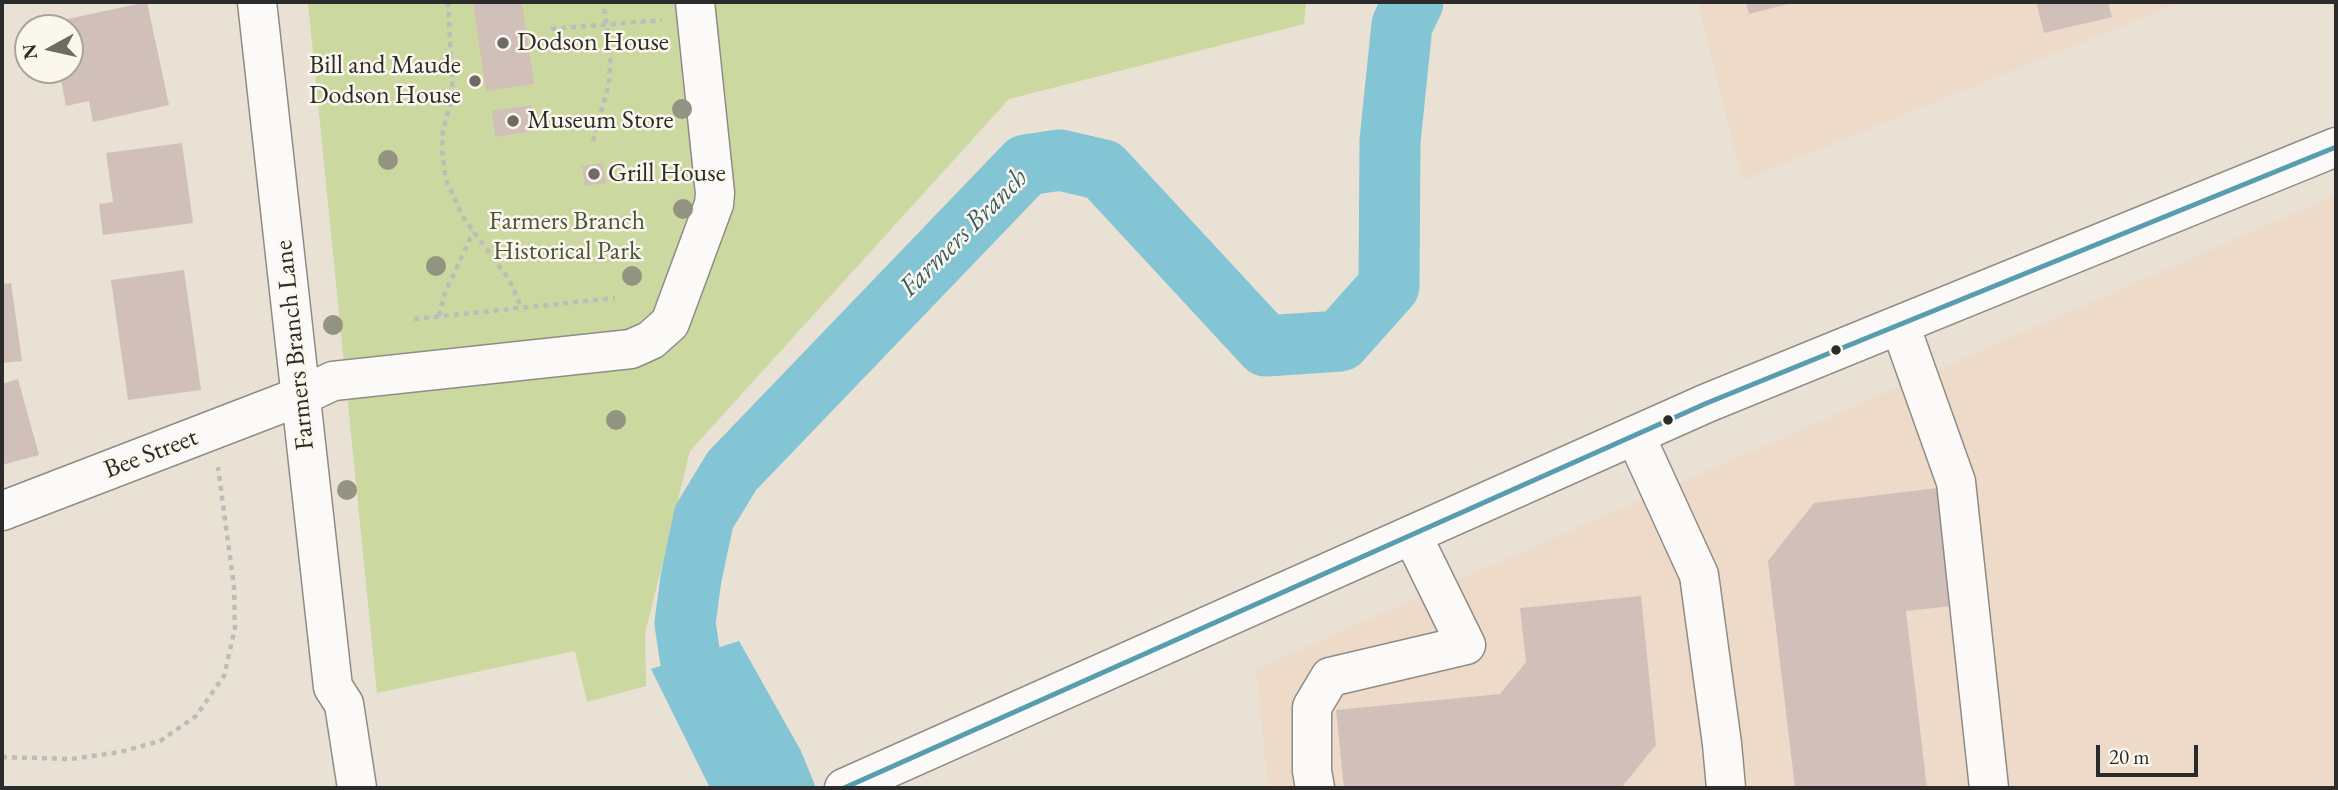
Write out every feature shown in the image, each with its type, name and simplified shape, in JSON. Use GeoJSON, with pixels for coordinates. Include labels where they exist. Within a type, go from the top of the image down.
{"type":"FeatureCollection","features":[{"type":"Feature","properties":{"kind":"street","name":"Farmers Branch Lane"},"geometry":{"type":"LineString","coordinates":[[257,2],[333,687],[344,704],[357,788]]}},
{"type":"Feature","properties":{"kind":"street","name":"Bee Street"},"geometry":{"type":"LineString","coordinates":[[2,512],[333,382],[631,349],[652,340],[670,323],[714,204],[696,9]]}},
{"type":"Feature","properties":{"kind":"street"},"geometry":{"type":"LineString","coordinates":[[844,788],[1707,403],[2336,147]]}},
{"type":"Feature","properties":{"kind":"street"},"geometry":{"type":"LineString","coordinates":[[1900,325],[1956,482],[1989,788]]}},
{"type":"Feature","properties":{"kind":"street"},"geometry":{"type":"LineString","coordinates":[[1634,435],[1699,575],[1726,788]]}},
{"type":"Feature","properties":{"kind":"street"},"geometry":{"type":"LineString","coordinates":[[1315,788],[1312,771],[1312,707],[1330,677],[1466,645],[1412,535]]}},
{"type":"Feature","properties":{"kind":"street","name":"Farmers Branch Lane"},"geometry":{"type":"LineString","coordinates":[[333,687],[323,708],[334,788]]}},
{"type":"Feature","properties":{"kind":"path"},"geometry":{"type":"LineString","coordinates":[[448,2],[453,96],[443,130],[442,151],[446,180],[473,232],[510,281],[521,307]]}},
{"type":"Feature","properties":{"kind":"path"},"geometry":{"type":"LineString","coordinates":[[593,141],[609,84],[611,51],[603,2]]}},
{"type":"Feature","properties":{"kind":"path"},"geometry":{"type":"LineString","coordinates":[[551,29],[608,24],[696,9]]}},
{"type":"Feature","properties":{"kind":"path"},"geometry":{"type":"LineString","coordinates":[[439,316],[445,293],[473,232]]}},
{"type":"Feature","properties":{"kind":"path"},"geometry":{"type":"LineString","coordinates":[[414,319],[615,298]]}},
{"type":"Feature","properties":{"kind":"path"},"geometry":{"type":"LineString","coordinates":[[2,757],[71,759],[120,752],[160,741],[196,716],[224,676],[235,628],[234,587],[213,430]]}},
{"type":"Feature","properties":{"kind":"shaded area"},"geometry":{"type":"Polygon","coordinates":[[[1698,2],[2181,2],[1743,180],[1698,2]]]}},
{"type":"Feature","properties":{"kind":"shaded area"},"geometry":{"type":"Polygon","coordinates":[[[2336,195],[2336,788],[1268,788],[1256,669],[2336,195]]]}},
{"type":"Feature","properties":{"kind":"green space","name":"Farmers Branch Historical Park"},"geometry":{"type":"Polygon","coordinates":[[[308,2],[1306,2],[1304,24],[1009,99],[690,451],[645,634],[646,686],[587,702],[575,651],[377,693],[308,2]]]}},
{"type":"Feature","properties":{"kind":"water"},"geometry":{"type":"Polygon","coordinates":[[[739,641],[801,751],[816,788],[710,788],[651,669],[739,641]]]}},
{"type":"Feature","properties":{"kind":"building"},"geometry":{"type":"Polygon","coordinates":[[[147,2],[169,105],[93,122],[89,101],[66,106],[62,84],[84,84],[84,16],[147,2]]]}},
{"type":"Feature","properties":{"kind":"building","name":"Dodson House"},"geometry":{"type":"Polygon","coordinates":[[[473,2],[522,2],[534,84],[486,91],[473,2]]]}},
{"type":"Feature","properties":{"kind":"building"},"geometry":{"type":"Polygon","coordinates":[[[1746,2],[1792,2],[1792,3],[1749,14],[1746,2]]]}},
{"type":"Feature","properties":{"kind":"building"},"geometry":{"type":"Polygon","coordinates":[[[2036,2],[2108,2],[2112,17],[2044,33],[2036,2]]]}},
{"type":"Feature","properties":{"kind":"building","name":"Museum Store"},"geometry":{"type":"Polygon","coordinates":[[[531,105],[534,131],[495,137],[492,111],[531,105]]]}},
{"type":"Feature","properties":{"kind":"building"},"geometry":{"type":"Polygon","coordinates":[[[182,143],[193,223],[103,235],[99,204],[113,202],[106,153],[182,143]]]}},
{"type":"Feature","properties":{"kind":"building","name":"Grill House"},"geometry":{"type":"Polygon","coordinates":[[[603,163],[606,183],[585,186],[582,166],[603,163]]]}},
{"type":"Feature","properties":{"kind":"building"},"geometry":{"type":"Polygon","coordinates":[[[184,270],[201,390],[128,400],[111,280],[184,270]]]}},
{"type":"Feature","properties":{"kind":"building"},"geometry":{"type":"Polygon","coordinates":[[[11,283],[22,361],[2,363],[2,284],[11,283]]]}},
{"type":"Feature","properties":{"kind":"building"},"geometry":{"type":"Polygon","coordinates":[[[18,379],[39,455],[2,465],[2,384],[18,379]]]}},
{"type":"Feature","properties":{"kind":"building"},"geometry":{"type":"Polygon","coordinates":[[[1937,488],[1952,606],[1906,611],[1927,788],[1795,788],[1768,561],[1814,503],[1937,488]]]}},
{"type":"Feature","properties":{"kind":"building"},"geometry":{"type":"Polygon","coordinates":[[[1641,596],[1656,745],[1621,788],[1344,788],[1336,710],[1500,694],[1526,662],[1520,608],[1641,596]]]}},
{"type":"Feature","properties":{"kind":"waterway","name":"Farmers Branch"},"geometry":{"type":"LineString","coordinates":[[690,657],[685,623],[704,517],[732,471],[1026,165],[1060,160],[1103,170],[1266,346],[1340,341],[1389,286],[1390,141],[1402,25],[1413,2]]}},
{"type":"Feature","properties":{"kind":"transit line"},"geometry":{"type":"LineString","coordinates":[[844,788],[1707,403],[2336,147]]}},
{"type":"Feature","properties":{"kind":"place","name":"Dodson House"},"geometry":{"type":"Point","coordinates":[503,43]}},
{"type":"Feature","properties":{"kind":"place","name":"Bill and Maude Dodson House"},"geometry":{"type":"Point","coordinates":[475,81]}},
{"type":"Feature","properties":{"kind":"place","name":"Museum Store"},"geometry":{"type":"Point","coordinates":[513,121]}},
{"type":"Feature","properties":{"kind":"place","name":"Grill House"},"geometry":{"type":"Point","coordinates":[594,174]}}]}
